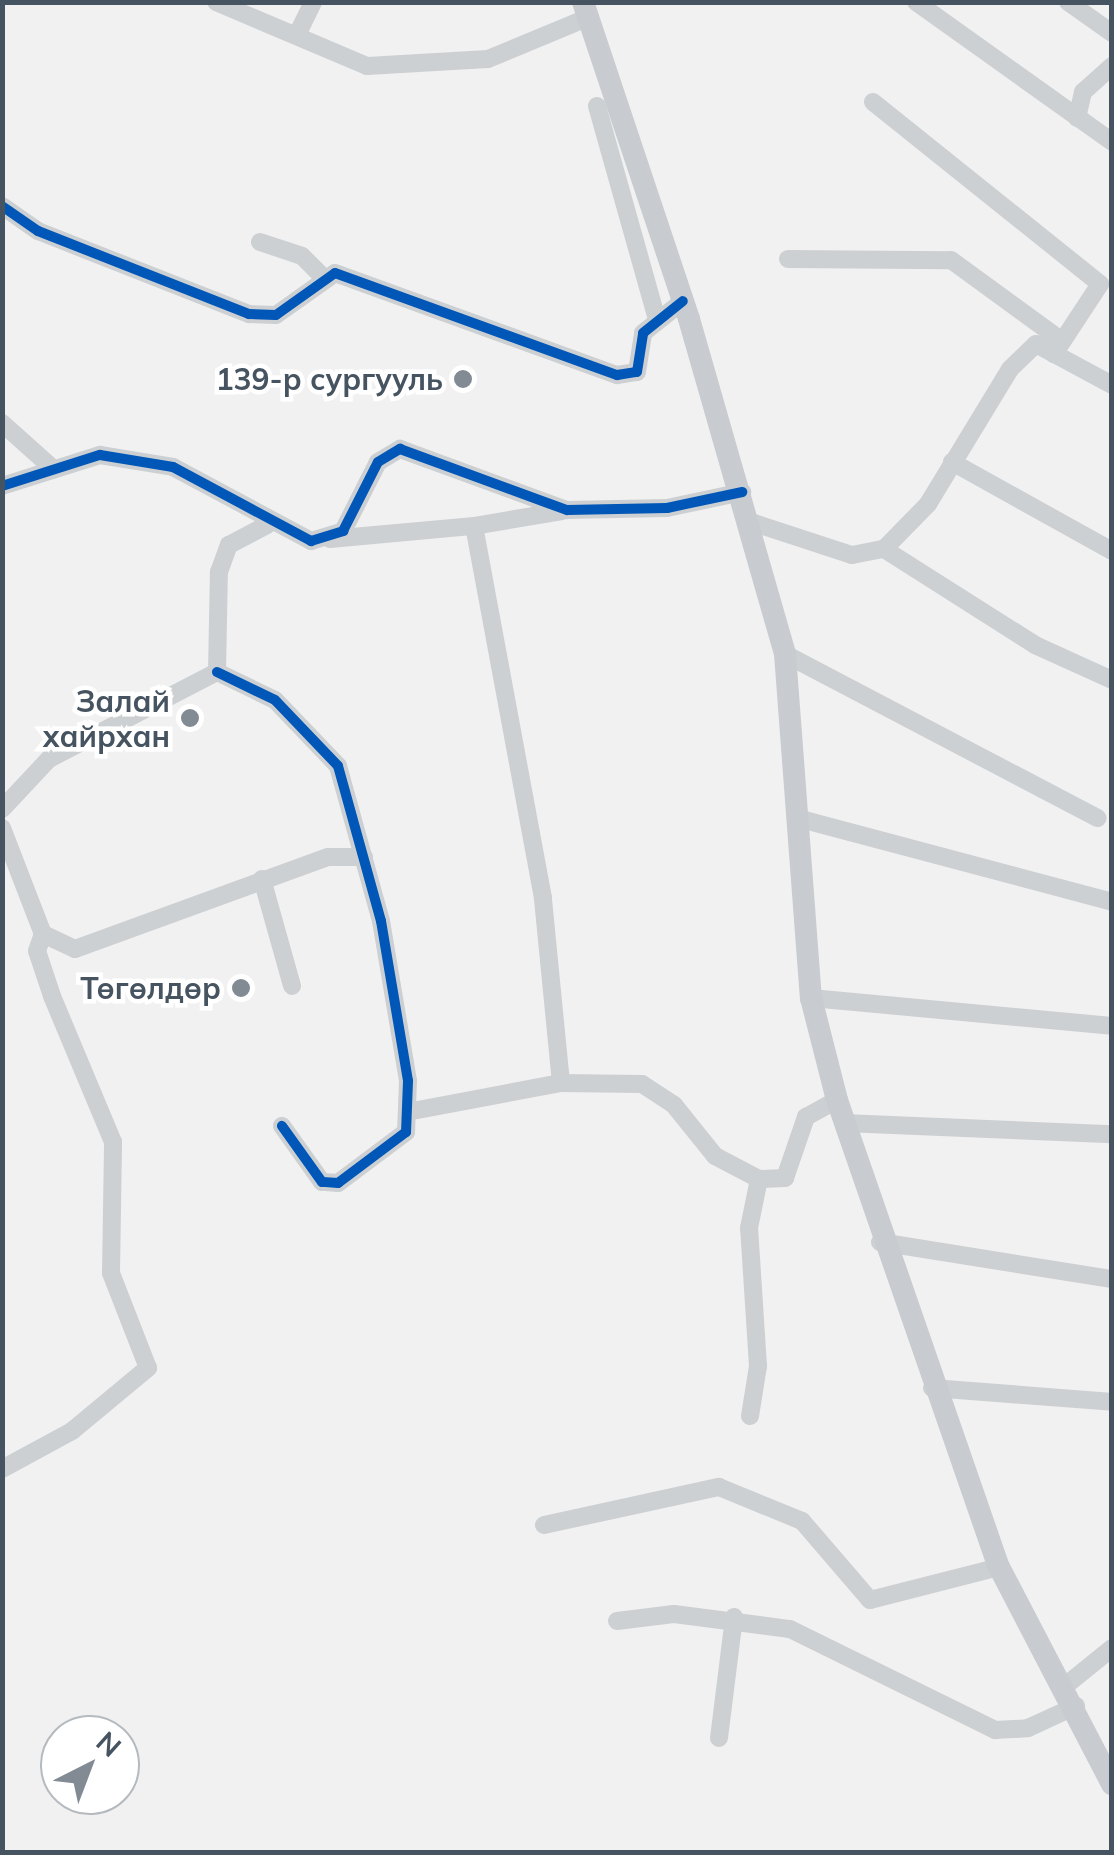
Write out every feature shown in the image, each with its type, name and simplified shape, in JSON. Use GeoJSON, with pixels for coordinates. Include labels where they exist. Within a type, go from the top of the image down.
{"type":"FeatureCollection","features":[{"type":"Feature","properties":{"kind":"main road"},"geometry":{"type":"LineString","coordinates":[[585,10],[683,300],[751,522],[785,654],[811,998],[840,1111],[880,1242],[999,1567],[1071,1696],[1112,1784]]}},
{"type":"Feature","properties":{"kind":"street"},"geometry":{"type":"LineString","coordinates":[[216,2],[366,66],[432,64],[525,50],[585,10]]}},
{"type":"Feature","properties":{"kind":"street"},"geometry":{"type":"LineString","coordinates":[[297,35],[313,2]]}},
{"type":"Feature","properties":{"kind":"street"},"geometry":{"type":"LineString","coordinates":[[916,2],[1112,142]]}},
{"type":"Feature","properties":{"kind":"street"},"geometry":{"type":"LineString","coordinates":[[1068,2],[1112,32]]}},
{"type":"Feature","properties":{"kind":"street"},"geometry":{"type":"LineString","coordinates":[[1078,118],[1083,92],[1112,66]]}},
{"type":"Feature","properties":{"kind":"street"},"geometry":{"type":"LineString","coordinates":[[873,102],[1100,284],[1054,354]]}},
{"type":"Feature","properties":{"kind":"street"},"geometry":{"type":"LineString","coordinates":[[260,242],[302,256],[321,276],[627,376],[637,372],[656,316],[597,106]]}},
{"type":"Feature","properties":{"kind":"street"},"geometry":{"type":"LineString","coordinates":[[2,206],[38,232],[249,314],[276,316],[321,276]]}},
{"type":"Feature","properties":{"kind":"street"},"geometry":{"type":"LineString","coordinates":[[788,259],[951,260],[1058,338],[1054,354]]}},
{"type":"Feature","properties":{"kind":"street"},"geometry":{"type":"LineString","coordinates":[[656,316],[683,300]]}},
{"type":"Feature","properties":{"kind":"street"},"geometry":{"type":"LineString","coordinates":[[751,522],[852,555],[884,549],[952,462],[1010,369],[1036,344],[1112,385]]}},
{"type":"Feature","properties":{"kind":"street"},"geometry":{"type":"LineString","coordinates":[[2,423],[49,465]]}},
{"type":"Feature","properties":{"kind":"street"},"geometry":{"type":"LineString","coordinates":[[311,541],[343,531],[378,462],[400,449],[567,510]]}},
{"type":"Feature","properties":{"kind":"street"},"geometry":{"type":"LineString","coordinates":[[2,486],[49,465],[100,455],[173,467],[267,525],[311,541],[474,526],[567,510],[668,508],[742,492]]}},
{"type":"Feature","properties":{"kind":"street"},"geometry":{"type":"LineString","coordinates":[[952,462],[1112,552]]}},
{"type":"Feature","properties":{"kind":"street"},"geometry":{"type":"LineString","coordinates":[[217,672],[219,572],[229,545],[267,525]]}},
{"type":"Feature","properties":{"kind":"street"},"geometry":{"type":"LineString","coordinates":[[474,526],[543,898],[561,1083]]}},
{"type":"Feature","properties":{"kind":"street"},"geometry":{"type":"LineString","coordinates":[[884,549],[1036,645],[1112,680]]}},
{"type":"Feature","properties":{"kind":"street"},"geometry":{"type":"LineString","coordinates":[[785,654],[1098,818]]}},
{"type":"Feature","properties":{"kind":"street"},"geometry":{"type":"LineString","coordinates":[[2,809],[49,759],[217,672]]}},
{"type":"Feature","properties":{"kind":"street"},"geometry":{"type":"LineString","coordinates":[[217,672],[276,700],[338,766],[364,857],[407,1112],[406,1132],[338,1183],[322,1182],[282,1126]]}},
{"type":"Feature","properties":{"kind":"street"},"geometry":{"type":"LineString","coordinates":[[797,818],[1112,902]]}},
{"type":"Feature","properties":{"kind":"street"},"geometry":{"type":"LineString","coordinates":[[2,828],[43,934],[37,951],[112,1142],[111,1273],[148,1368],[72,1431],[2,1469]]}},
{"type":"Feature","properties":{"kind":"street"},"geometry":{"type":"LineString","coordinates":[[43,934],[76,950],[262,879],[328,858],[364,857]]}},
{"type":"Feature","properties":{"kind":"street"},"geometry":{"type":"LineString","coordinates":[[262,879],[292,986]]}},
{"type":"Feature","properties":{"kind":"street"},"geometry":{"type":"LineString","coordinates":[[811,998],[1112,1026]]}},
{"type":"Feature","properties":{"kind":"street"},"geometry":{"type":"LineString","coordinates":[[407,1112],[561,1083],[642,1084],[674,1105],[715,1156],[759,1178],[785,1178],[806,1116],[840,1111],[1112,1134]]}},
{"type":"Feature","properties":{"kind":"street"},"geometry":{"type":"LineString","coordinates":[[750,1416],[758,1366],[749,1228],[759,1178]]}},
{"type":"Feature","properties":{"kind":"street"},"geometry":{"type":"LineString","coordinates":[[880,1242],[1112,1279]]}},
{"type":"Feature","properties":{"kind":"street"},"geometry":{"type":"LineString","coordinates":[[932,1388],[1112,1402]]}},
{"type":"Feature","properties":{"kind":"street"},"geometry":{"type":"LineString","coordinates":[[544,1525],[719,1487],[802,1521],[870,1600],[999,1567]]}},
{"type":"Feature","properties":{"kind":"street"},"geometry":{"type":"LineString","coordinates":[[719,1738],[734,1617]]}},
{"type":"Feature","properties":{"kind":"street"},"geometry":{"type":"LineString","coordinates":[[617,1621],[734,1617],[863,1659],[938,1710],[994,1730],[1028,1728],[1071,1696],[1112,1648]]}},
{"type":"Feature","properties":{"kind":"cycle path"},"geometry":{"type":"LineString","coordinates":[[2,206],[38,231],[249,314],[276,315],[335,273],[617,375],[637,372],[643,333],[683,301]]}},
{"type":"Feature","properties":{"kind":"cycle path"},"geometry":{"type":"LineString","coordinates":[[2,486],[100,455],[173,467],[311,541],[343,531],[378,462],[400,449],[567,510],[667,508],[742,492]]}},
{"type":"Feature","properties":{"kind":"cycle path"},"geometry":{"type":"LineString","coordinates":[[217,672],[275,700],[338,766],[381,921],[408,1081],[406,1132],[338,1183],[322,1182],[282,1126]]}},
{"type":"Feature","properties":{"kind":"place","name":"139-р сургууль"},"geometry":{"type":"Point","coordinates":[463,379]}},
{"type":"Feature","properties":{"kind":"place","name":"Залай хайрхан"},"geometry":{"type":"Point","coordinates":[190,718]}},
{"type":"Feature","properties":{"kind":"place","name":"Төгөлдөр"},"geometry":{"type":"Point","coordinates":[241,988]}}]}
